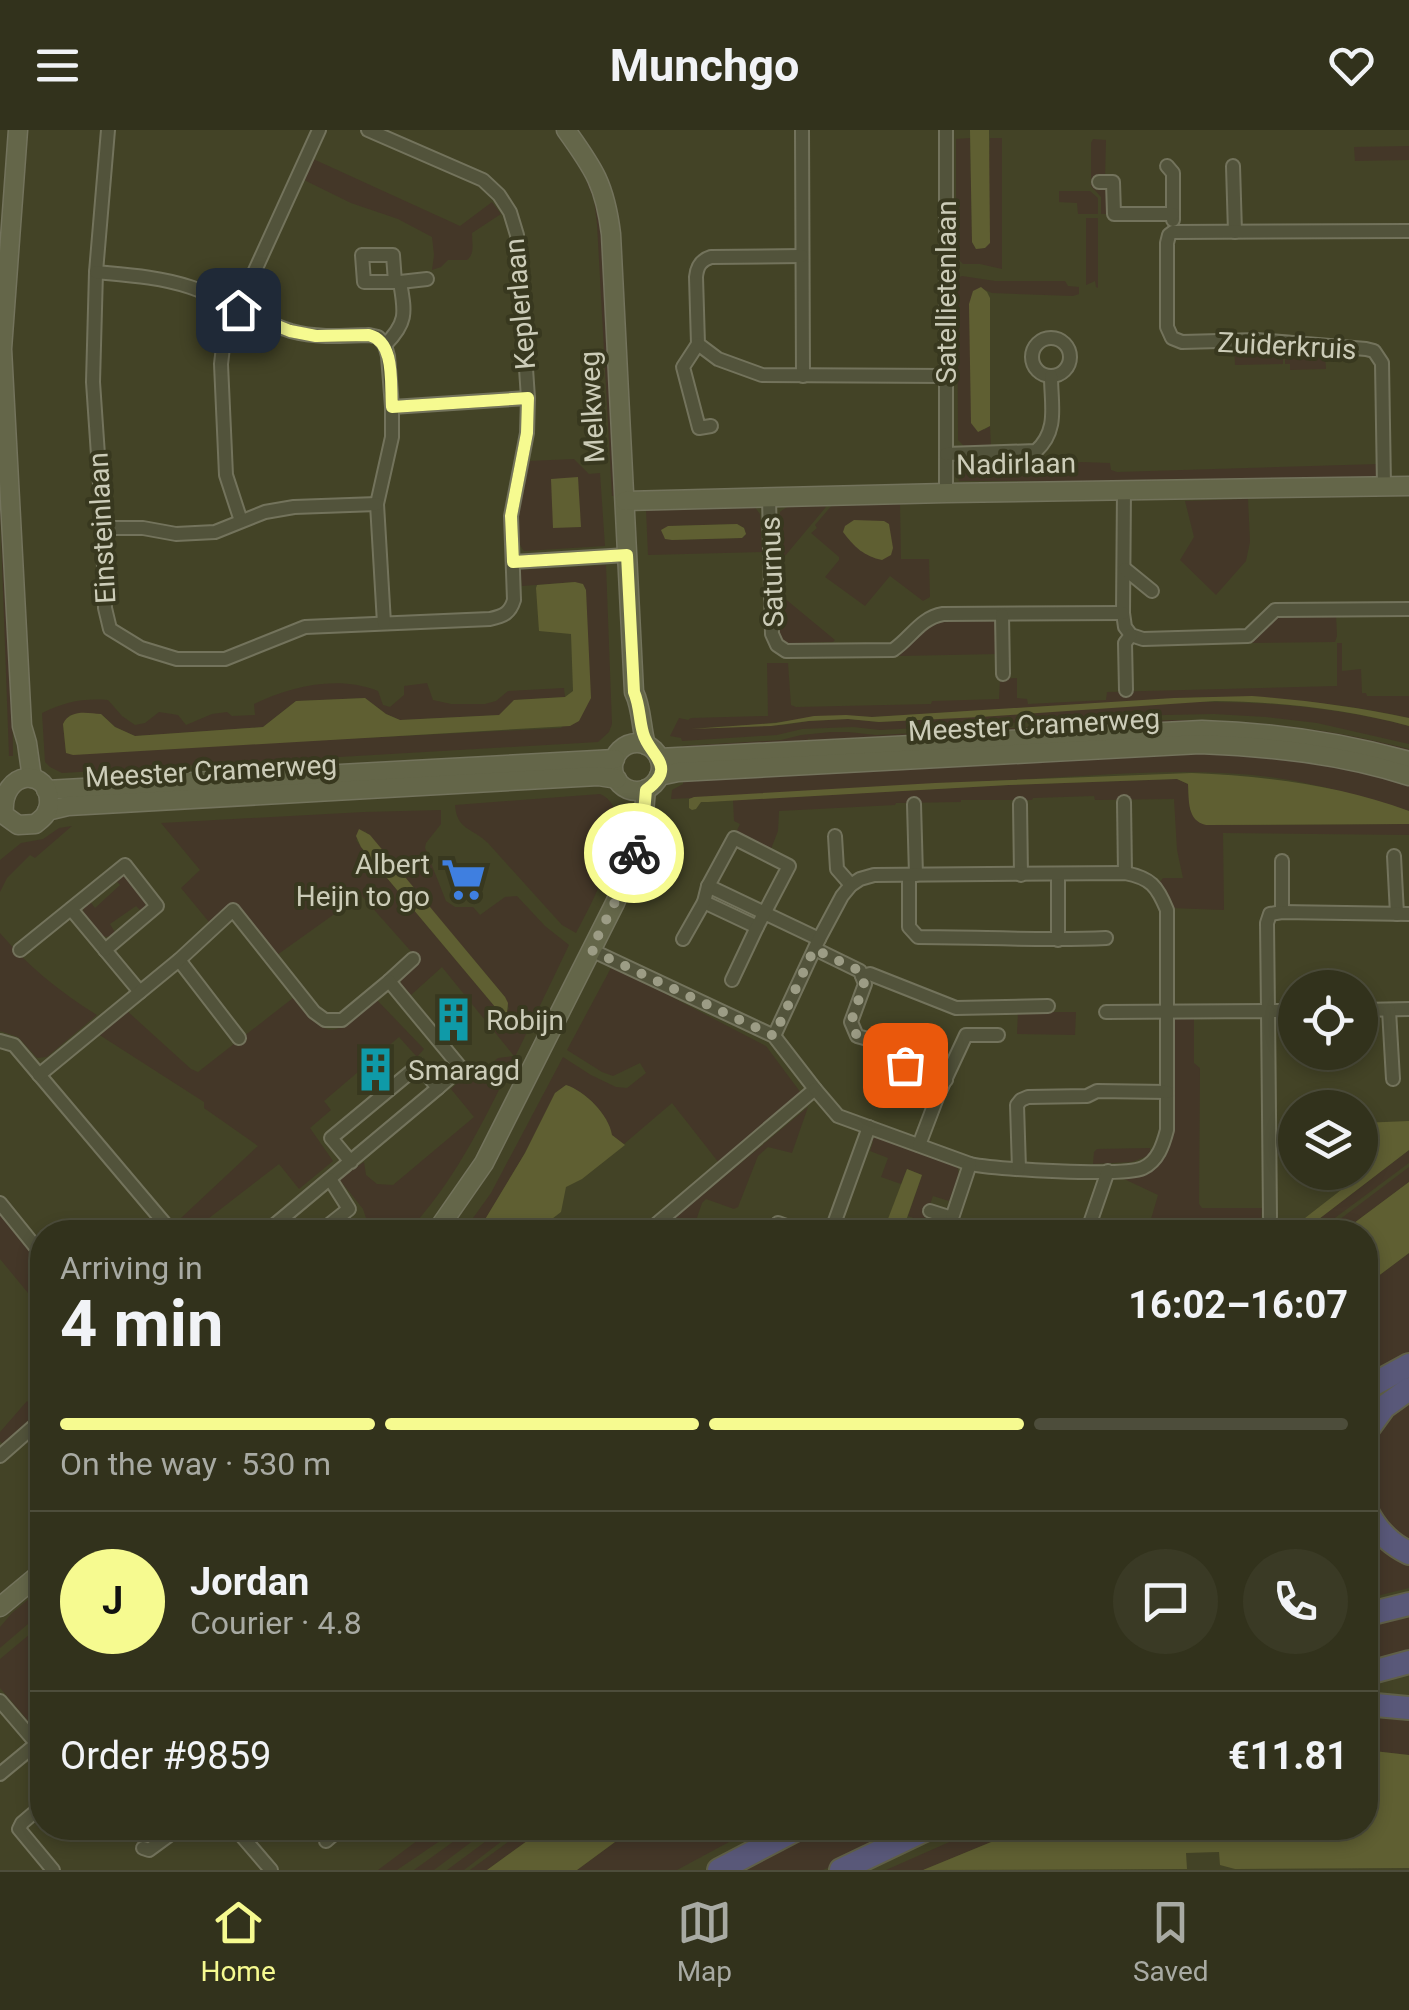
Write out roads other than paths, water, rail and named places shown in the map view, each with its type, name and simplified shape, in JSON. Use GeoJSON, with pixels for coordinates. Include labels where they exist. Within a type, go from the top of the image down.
{"type":"FeatureCollection","features":[{"type":"Feature","properties":{"kind":"highway"},"geometry":{"type":"LineString","coordinates":[[1378,1382],[1409,1365]]}},
{"type":"Feature","properties":{"kind":"highway"},"geometry":{"type":"LineString","coordinates":[[1378,1415],[1409,1388]]}},
{"type":"Feature","properties":{"kind":"highway"},"geometry":{"type":"LineString","coordinates":[[1378,1529],[1409,1553]]}},
{"type":"Feature","properties":{"kind":"highway"},"geometry":{"type":"LineString","coordinates":[[1378,1612],[1409,1604]]}},
{"type":"Feature","properties":{"kind":"highway"},"geometry":{"type":"LineString","coordinates":[[1378,1670],[1409,1662]]}},
{"type":"Feature","properties":{"kind":"highway"},"geometry":{"type":"LineString","coordinates":[[1378,1705],[1409,1708]]}},
{"type":"Feature","properties":{"kind":"highway"},"geometry":{"type":"LineString","coordinates":[[719,1870],[776,1840]]}},
{"type":"Feature","properties":{"kind":"highway"},"geometry":{"type":"LineString","coordinates":[[841,1870],[904,1840]]}},
{"type":"Feature","properties":{"kind":"main road"},"geometry":{"type":"LineString","coordinates":[[18,130],[2,349],[5,504],[22,726],[32,782],[49,800],[47,811],[35,824],[10,821],[2,813],[1,792],[11,782],[32,782]]}},
{"type":"Feature","properties":{"kind":"main road","name":"Melkweg"},"geometry":{"type":"LineString","coordinates":[[566,130],[601,184],[608,207],[634,692],[641,727],[638,768]]}},
{"type":"Feature","properties":{"kind":"main road","name":"Nadirlaan"},"geometry":{"type":"LineString","coordinates":[[624,502],[1409,486]]}},
{"type":"Feature","properties":{"kind":"main road","name":"Meester Cramerweg"},"geometry":{"type":"LineString","coordinates":[[32,782],[638,768],[1202,730],[1273,734],[1352,746],[1409,761]]}},
{"type":"Feature","properties":{"kind":"main road","name":"Meester Cramerweg"},"geometry":{"type":"LineString","coordinates":[[47,811],[68,806],[598,776],[638,768],[678,772],[1200,744],[1263,746],[1327,755],[1409,776]]}},
{"type":"Feature","properties":{"kind":"main road"},"geometry":{"type":"LineString","coordinates":[[444,1220],[484,1163],[629,870],[643,824],[638,768]]}},
{"type":"Feature","properties":{"kind":"main road"},"geometry":{"type":"LineString","coordinates":[[0,1607],[30,1582]]}},
{"type":"Feature","properties":{"kind":"street","name":"Einsteinlaan"},"geometry":{"type":"LineString","coordinates":[[108,130],[96,272],[93,382],[105,608],[110,629],[140,648],[176,659],[224,659],[306,627],[490,618],[502,617],[511,610]]}},
{"type":"Feature","properties":{"kind":"street"},"geometry":{"type":"LineString","coordinates":[[241,521],[226,475],[221,364],[224,347],[319,130]]}},
{"type":"Feature","properties":{"kind":"street","name":"Keplerlaan"},"geometry":{"type":"LineString","coordinates":[[368,130],[482,180],[510,212],[516,235],[528,398],[527,433],[511,516],[511,610]]}},
{"type":"Feature","properties":{"kind":"street"},"geometry":{"type":"LineString","coordinates":[[802,130],[803,376]]}},
{"type":"Feature","properties":{"kind":"street","name":"Satellietenlaan"},"geometry":{"type":"LineString","coordinates":[[946,130],[946,493]]}},
{"type":"Feature","properties":{"kind":"street","name":"Zuiderkruis"},"geometry":{"type":"LineString","coordinates":[[1168,166],[1173,173],[1174,232],[1167,243],[1167,327],[1172,338],[1182,342],[1257,340],[1366,349],[1379,356],[1384,486]]}},
{"type":"Feature","properties":{"kind":"street"},"geometry":{"type":"LineString","coordinates":[[1234,166],[1235,232]]}},
{"type":"Feature","properties":{"kind":"street"},"geometry":{"type":"LineString","coordinates":[[1099,182],[1114,182],[1114,214],[1173,214]]}},
{"type":"Feature","properties":{"kind":"street"},"geometry":{"type":"LineString","coordinates":[[1174,232],[1409,231]]}},
{"type":"Feature","properties":{"kind":"street"},"geometry":{"type":"LineString","coordinates":[[711,426],[698,428],[684,367],[698,344],[697,269],[704,259],[712,257],[802,256]]}},
{"type":"Feature","properties":{"kind":"street"},"geometry":{"type":"LineString","coordinates":[[96,272],[154,278],[192,288],[290,331],[316,336],[369,335],[385,344],[392,437],[378,504],[384,623]]}},
{"type":"Feature","properties":{"kind":"street"},"geometry":{"type":"LineString","coordinates":[[385,344],[400,330],[405,314],[397,282],[427,279]]}},
{"type":"Feature","properties":{"kind":"street"},"geometry":{"type":"LineString","coordinates":[[698,344],[718,359],[762,374],[946,376]]}},
{"type":"Feature","properties":{"kind":"street"},"geometry":{"type":"LineString","coordinates":[[946,454],[1036,451],[1052,431],[1050,376]]}},
{"type":"Feature","properties":{"kind":"street"},"geometry":{"type":"LineString","coordinates":[[392,407],[528,398]]}},
{"type":"Feature","properties":{"kind":"street"},"geometry":{"type":"LineString","coordinates":[[1124,490],[1123,613],[1130,635],[1143,639],[1248,636],[1276,610],[1409,608]]}},
{"type":"Feature","properties":{"kind":"street","name":"Saturnus"},"geometry":{"type":"LineString","coordinates":[[770,497],[772,634],[786,652],[893,650],[932,616],[1123,613]]}},
{"type":"Feature","properties":{"kind":"street"},"geometry":{"type":"LineString","coordinates":[[102,528],[143,528],[176,534],[215,532],[265,512],[294,507],[378,504]]}},
{"type":"Feature","properties":{"kind":"street"},"geometry":{"type":"LineString","coordinates":[[513,562],[627,555]]}},
{"type":"Feature","properties":{"kind":"street"},"geometry":{"type":"LineString","coordinates":[[1124,569],[1152,591]]}},
{"type":"Feature","properties":{"kind":"street"},"geometry":{"type":"LineString","coordinates":[[1002,615],[1003,674]]}},
{"type":"Feature","properties":{"kind":"street"},"geometry":{"type":"LineString","coordinates":[[1126,690],[1125,643],[1130,635]]}},
{"type":"Feature","properties":{"kind":"street"},"geometry":{"type":"LineString","coordinates":[[1124,802],[1124,873]]}},
{"type":"Feature","properties":{"kind":"street"},"geometry":{"type":"LineString","coordinates":[[914,804],[909,927],[918,937],[1106,938]]}},
{"type":"Feature","properties":{"kind":"street"},"geometry":{"type":"LineString","coordinates":[[1020,804],[1020,874]]}},
{"type":"Feature","properties":{"kind":"street"},"geometry":{"type":"LineString","coordinates":[[835,836],[836,870],[851,885]]}},
{"type":"Feature","properties":{"kind":"street"},"geometry":{"type":"LineString","coordinates":[[683,939],[734,838],[788,866],[732,980]]}},
{"type":"Feature","properties":{"kind":"street"},"geometry":{"type":"LineString","coordinates":[[1270,1217],[1270,914],[1403,914],[1394,856]]}},
{"type":"Feature","properties":{"kind":"street"},"geometry":{"type":"LineString","coordinates":[[1282,861],[1282,912]]}},
{"type":"Feature","properties":{"kind":"street"},"geometry":{"type":"LineString","coordinates":[[20,950],[125,865],[158,906],[105,950]]}},
{"type":"Feature","properties":{"kind":"street"},"geometry":{"type":"LineString","coordinates":[[591,950],[774,1036],[838,1116],[989,1168],[1127,1172],[1145,1168],[1162,1151],[1167,1130],[1166,910],[1160,893],[1150,882],[1124,873],[874,875],[860,879],[842,896],[774,1036]]}},
{"type":"Feature","properties":{"kind":"street"},"geometry":{"type":"LineString","coordinates":[[1058,874],[1058,940]]}},
{"type":"Feature","properties":{"kind":"street"},"geometry":{"type":"LineString","coordinates":[[708,886],[764,913],[860,971],[864,984],[851,1022],[857,1036],[882,1044],[905,1065],[946,1080]]}},
{"type":"Feature","properties":{"kind":"street"},"geometry":{"type":"LineString","coordinates":[[704,902],[757,927]]}},
{"type":"Feature","properties":{"kind":"street"},"geometry":{"type":"LineString","coordinates":[[70,909],[140,992]]}},
{"type":"Feature","properties":{"kind":"street"},"geometry":{"type":"LineString","coordinates":[[39,1075],[179,960],[233,910],[314,1012],[325,1020],[342,1020],[414,959]]}},
{"type":"Feature","properties":{"kind":"street"},"geometry":{"type":"LineString","coordinates":[[179,960],[239,1038]]}},
{"type":"Feature","properties":{"kind":"street"},"geometry":{"type":"LineString","coordinates":[[862,976],[870,974],[956,1008],[1048,1006]]}},
{"type":"Feature","properties":{"kind":"street"},"geometry":{"type":"LineString","coordinates":[[280,1220],[461,1068],[389,981]]}},
{"type":"Feature","properties":{"kind":"street"},"geometry":{"type":"LineString","coordinates":[[1378,1010],[1409,1010]]}},
{"type":"Feature","properties":{"kind":"street"},"geometry":{"type":"LineString","coordinates":[[1390,1010],[1393,1079]]}},
{"type":"Feature","properties":{"kind":"street"},"geometry":{"type":"LineString","coordinates":[[1106,1012],[1278,1011]]}},
{"type":"Feature","properties":{"kind":"street"},"geometry":{"type":"LineString","coordinates":[[919,1144],[966,1034],[998,1035]]}},
{"type":"Feature","properties":{"kind":"street"},"geometry":{"type":"LineString","coordinates":[[0,1042],[14,1045],[162,1220]]}},
{"type":"Feature","properties":{"kind":"street"},"geometry":{"type":"LineString","coordinates":[[351,1162],[330,1138],[419,1065],[438,1088]]}},
{"type":"Feature","properties":{"kind":"street"},"geometry":{"type":"LineString","coordinates":[[674,1220],[816,1089]]}},
{"type":"Feature","properties":{"kind":"street"},"geometry":{"type":"LineString","coordinates":[[1019,1169],[1020,1100],[1028,1096],[1087,1096],[1098,1091],[1166,1092]]}},
{"type":"Feature","properties":{"kind":"street"},"geometry":{"type":"LineString","coordinates":[[835,1220],[868,1127]]}},
{"type":"Feature","properties":{"kind":"street"},"geometry":{"type":"LineString","coordinates":[[930,1211],[952,1218],[970,1164]]}},
{"type":"Feature","properties":{"kind":"street"},"geometry":{"type":"LineString","coordinates":[[1091,1220],[1108,1171]]}},
{"type":"Feature","properties":{"kind":"street"},"geometry":{"type":"LineString","coordinates":[[330,1179],[350,1209],[336,1220]]}},
{"type":"Feature","properties":{"kind":"street"},"geometry":{"type":"LineString","coordinates":[[0,1203],[30,1240]]}},
{"type":"Feature","properties":{"kind":"street"},"geometry":{"type":"LineString","coordinates":[[1,1453],[30,1429]]}},
{"type":"Feature","properties":{"kind":"street"},"geometry":{"type":"LineString","coordinates":[[0,1700],[30,1732]]}},
{"type":"Feature","properties":{"kind":"street"},"geometry":{"type":"LineString","coordinates":[[0,1774],[30,1749]]}},
{"type":"Feature","properties":{"kind":"street"},"geometry":{"type":"LineString","coordinates":[[30,1816],[18,1829],[53,1870]]}},
{"type":"Feature","properties":{"kind":"street"},"geometry":{"type":"LineString","coordinates":[[143,1848],[149,1850],[163,1840]]}},
{"type":"Feature","properties":{"kind":"street"},"geometry":{"type":"LineString","coordinates":[[245,1840],[271,1870]]}},
{"type":"Feature","properties":{"kind":"place","name":"Albert Heijn to go"},"geometry":{"type":"Point","coordinates":[463,880]}},
{"type":"Feature","properties":{"kind":"place","name":"Robijn"},"geometry":{"type":"Point","coordinates":[453,1020]}},
{"type":"Feature","properties":{"kind":"place","name":"Smaragd"},"geometry":{"type":"Point","coordinates":[375,1070]}}]}
